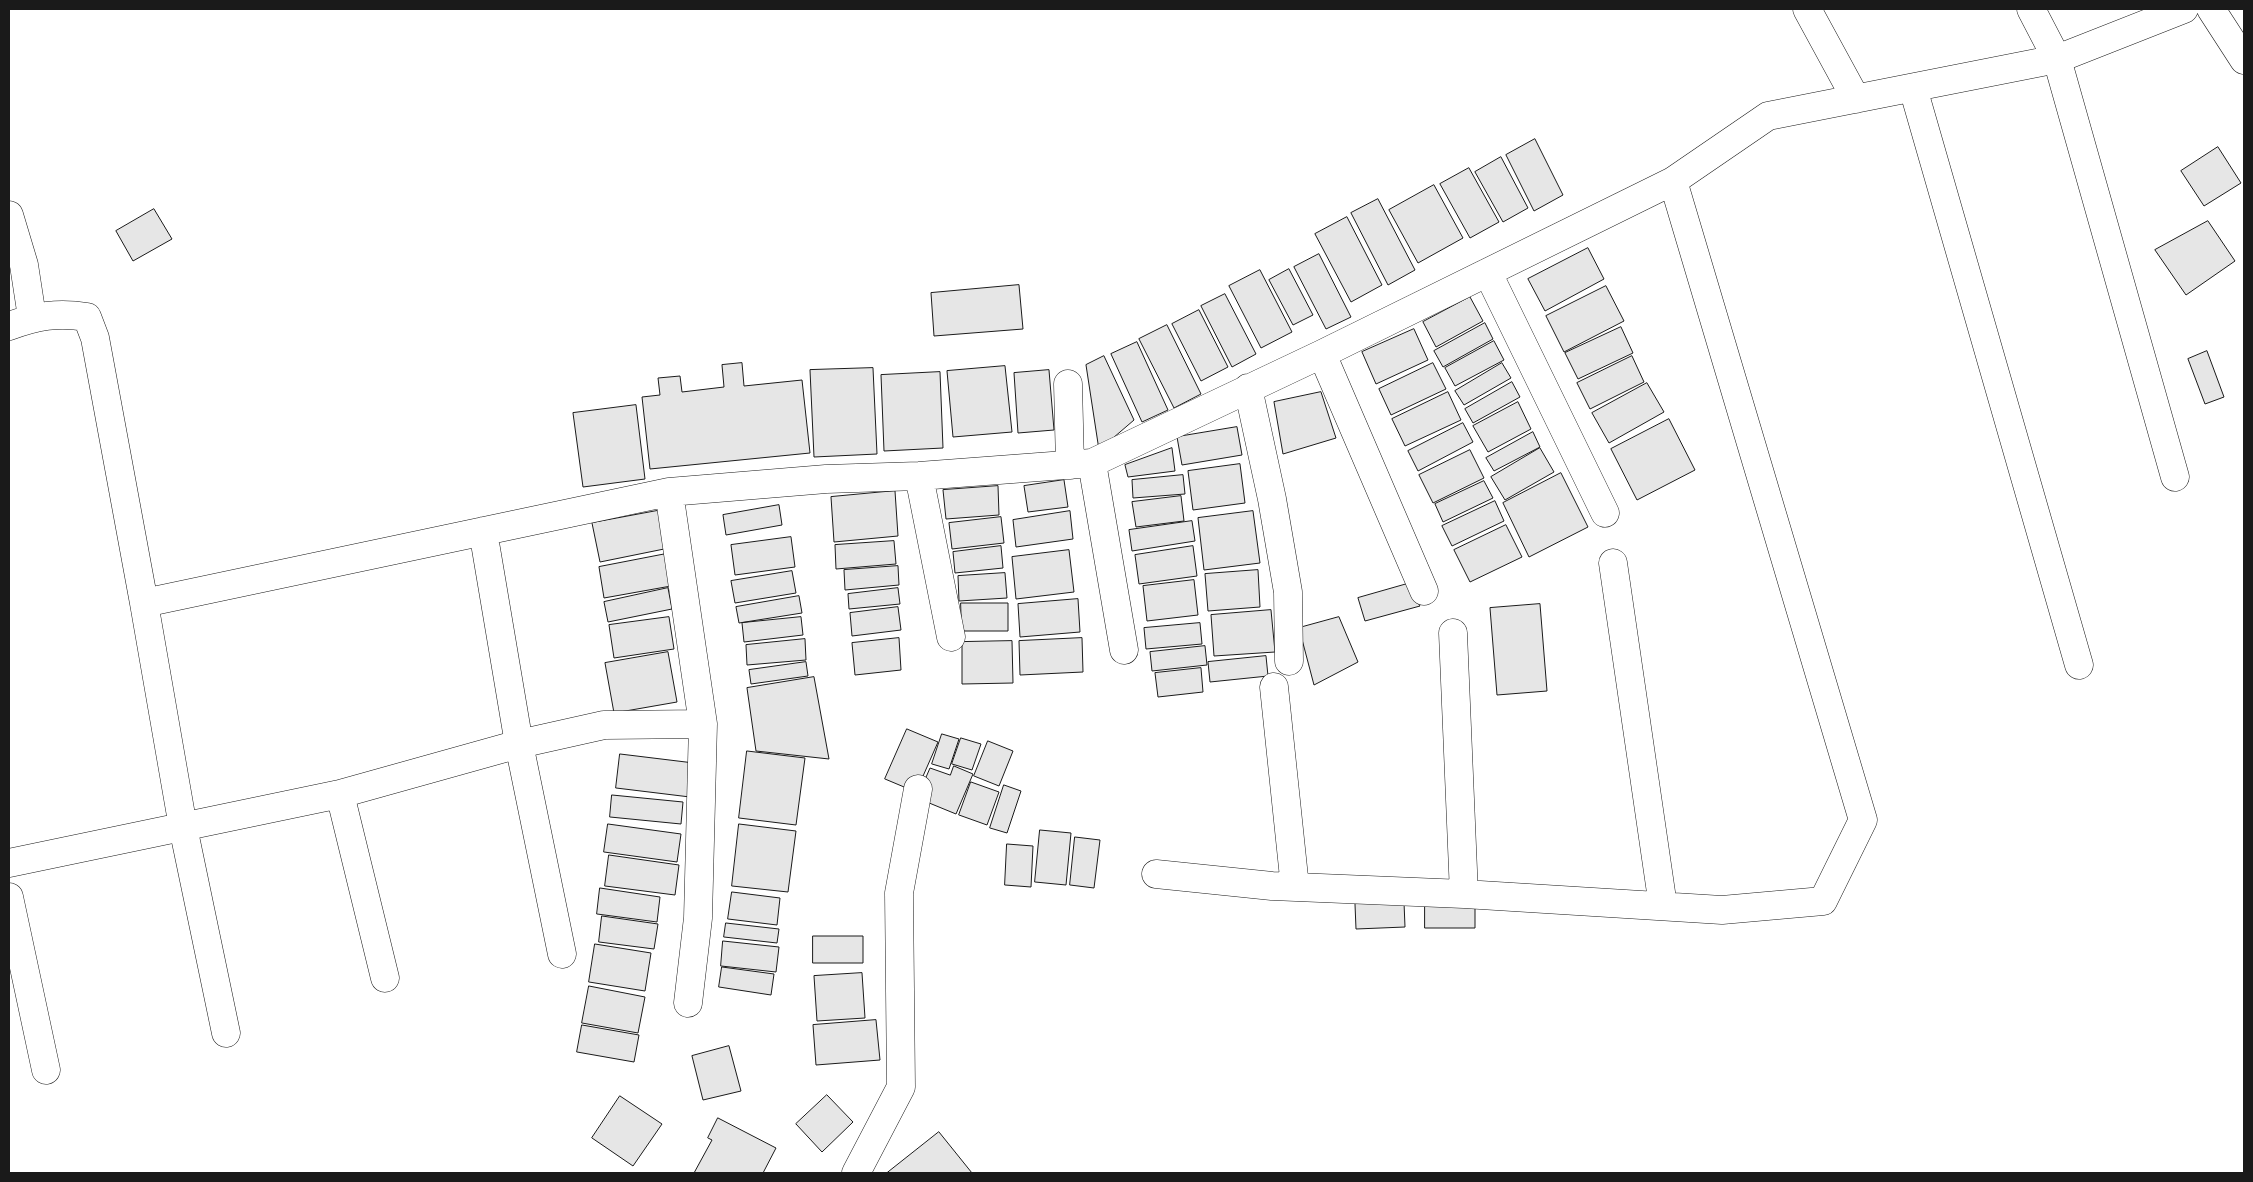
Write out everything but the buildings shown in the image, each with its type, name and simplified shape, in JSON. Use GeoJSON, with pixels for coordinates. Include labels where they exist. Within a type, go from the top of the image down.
{"type":"FeatureCollection","features":[{"type":"Feature","properties":{"kind":"street"},"geometry":{"type":"LineString","coordinates":[[1807,9],[1856,99]]}},
{"type":"Feature","properties":{"kind":"street"},"geometry":{"type":"LineString","coordinates":[[2031,9],[2057,59],[2175,477]]}},
{"type":"Feature","properties":{"kind":"street"},"geometry":{"type":"LineString","coordinates":[[144,603],[669,492],[826,479],[919,476],[1081,464],[1322,354],[1673,181],[1768,116],[2057,59],[2184,9]]}},
{"type":"Feature","properties":{"kind":"street"},"geometry":{"type":"LineString","coordinates":[[2211,9],[2244,60]]}},
{"type":"Feature","properties":{"kind":"street"},"geometry":{"type":"LineString","coordinates":[[1913,88],[2079,665]]}},
{"type":"Feature","properties":{"kind":"street"},"geometry":{"type":"LineString","coordinates":[[1156,874],[1295,887],[1464,894],[1722,910],[1823,901],[1863,820],[1673,181]]}},
{"type":"Feature","properties":{"kind":"street"},"geometry":{"type":"LineString","coordinates":[[9,215],[24,265],[21,322],[63,313],[87,317],[95,338],[183,827],[226,1033]]}},
{"type":"Feature","properties":{"kind":"street"},"geometry":{"type":"LineString","coordinates":[[1488,273],[1605,514]]}},
{"type":"Feature","properties":{"kind":"street"},"geometry":{"type":"LineString","coordinates":[[1322,354],[1424,591]]}},
{"type":"Feature","properties":{"kind":"street"},"geometry":{"type":"LineString","coordinates":[[1068,384],[1081,464],[1124,650]]}},
{"type":"Feature","properties":{"kind":"street"},"geometry":{"type":"LineString","coordinates":[[1248,388],[1272,499],[1288,592],[1289,660]]}},
{"type":"Feature","properties":{"kind":"street"},"geometry":{"type":"LineString","coordinates":[[919,476],[951,637]]}},
{"type":"Feature","properties":{"kind":"street"},"geometry":{"type":"LineString","coordinates":[[669,492],[702,724],[698,918],[688,1003]]}},
{"type":"Feature","properties":{"kind":"street"},"geometry":{"type":"LineString","coordinates":[[483,531],[519,744],[562,954]]}},
{"type":"Feature","properties":{"kind":"street"},"geometry":{"type":"LineString","coordinates":[[1613,563],[1663,906]]}},
{"type":"Feature","properties":{"kind":"street"},"geometry":{"type":"LineString","coordinates":[[1452,633],[1464,894]]}},
{"type":"Feature","properties":{"kind":"street"},"geometry":{"type":"LineString","coordinates":[[1274,687],[1295,887]]}},
{"type":"Feature","properties":{"kind":"street"},"geometry":{"type":"LineString","coordinates":[[9,863],[340,794],[519,744],[604,725],[702,724]]}},
{"type":"Feature","properties":{"kind":"street"},"geometry":{"type":"LineString","coordinates":[[856,1173],[901,1087],[899,893],[918,789]]}},
{"type":"Feature","properties":{"kind":"street"},"geometry":{"type":"LineString","coordinates":[[340,794],[385,978]]}},
{"type":"Feature","properties":{"kind":"street"},"geometry":{"type":"LineString","coordinates":[[9,897],[46,1070]]}}]}
